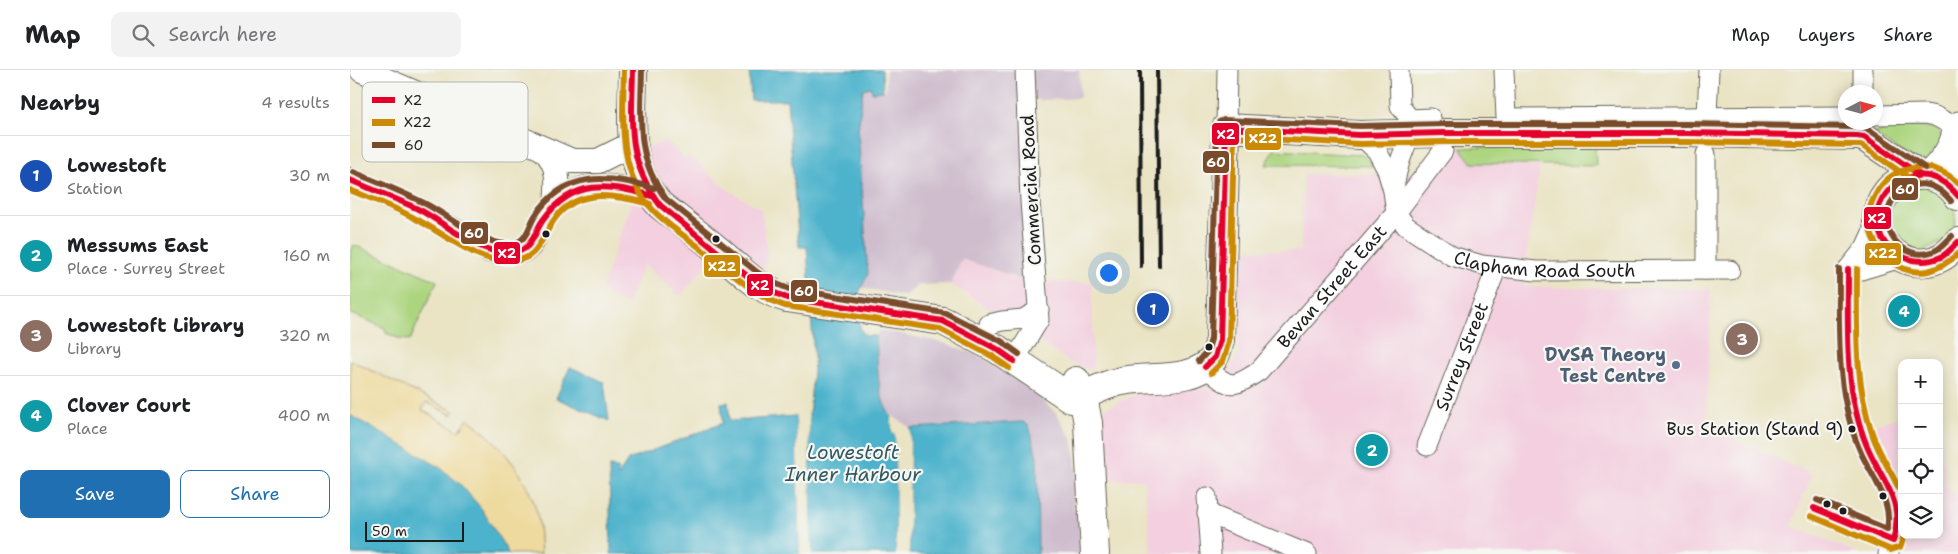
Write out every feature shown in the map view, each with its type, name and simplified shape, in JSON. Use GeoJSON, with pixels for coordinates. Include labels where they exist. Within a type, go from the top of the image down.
{"type":"FeatureCollection","features":[{"type":"Feature","properties":{"kind":"highway"},"geometry":{"type":"LineString","coordinates":[[633,70],[632,144],[638,172],[652,196],[660,205],[721,253],[749,279],[774,294],[787,298],[943,321],[965,318],[989,324],[1072,399],[1083,397],[1110,384],[1124,380],[1178,376],[1205,367],[1215,357],[1220,340],[1226,128],[1360,135],[1421,126],[1830,134],[1850,130]]}},
{"type":"Feature","properties":{"kind":"highway"},"geometry":{"type":"LineString","coordinates":[[1871,130],[1874,152],[1880,168],[1882,192],[1879,213],[1882,239],[1887,247],[1901,258],[1919,263],[1947,262],[1945,256],[1958,242]]}},
{"type":"Feature","properties":{"kind":"highway"},"geometry":{"type":"LineString","coordinates":[[1874,130],[1921,176]]}},
{"type":"Feature","properties":{"kind":"highway"},"geometry":{"type":"LineString","coordinates":[[1879,213],[1890,188],[1905,178],[1921,176],[1941,180],[1956,194]]}},
{"type":"Feature","properties":{"kind":"highway"},"geometry":{"type":"LineString","coordinates":[[943,321],[997,348],[1019,353]]}},
{"type":"Feature","properties":{"kind":"highway"},"geometry":{"type":"LineString","coordinates":[[1083,397],[1089,442],[1095,554]]}},
{"type":"Feature","properties":{"kind":"main road"},"geometry":{"type":"LineString","coordinates":[[362,70],[390,82]]}},
{"type":"Feature","properties":{"kind":"main road"},"geometry":{"type":"LineString","coordinates":[[528,142],[572,161],[583,162],[598,161],[632,144]]}},
{"type":"Feature","properties":{"kind":"main road"},"geometry":{"type":"LineString","coordinates":[[350,180],[419,210],[488,250],[516,252],[524,250],[529,246],[557,192],[550,155],[543,148]]}},
{"type":"Feature","properties":{"kind":"main road"},"geometry":{"type":"LineString","coordinates":[[557,192],[573,193],[600,186],[623,188],[652,196]]}},
{"type":"Feature","properties":{"kind":"street","name":"Commercial Road"},"geometry":{"type":"LineString","coordinates":[[1019,353],[1039,320],[1030,200],[1025,70]]}},
{"type":"Feature","properties":{"kind":"street"},"geometry":{"type":"LineString","coordinates":[[1226,128],[1227,70]]}},
{"type":"Feature","properties":{"kind":"street"},"geometry":{"type":"LineString","coordinates":[[1393,191],[1402,151],[1421,126],[1410,118],[1400,106],[1399,70]]}},
{"type":"Feature","properties":{"kind":"street"},"geometry":{"type":"LineString","coordinates":[[1504,70],[1506,118],[1838,116]]}},
{"type":"Feature","properties":{"kind":"street"},"geometry":{"type":"LineString","coordinates":[[1708,116],[1709,70]]}},
{"type":"Feature","properties":{"kind":"street"},"geometry":{"type":"LineString","coordinates":[[1863,70],[1863,85]]}},
{"type":"Feature","properties":{"kind":"street"},"geometry":{"type":"LineString","coordinates":[[1883,123],[1926,114],[1935,116],[1954,126]]}},
{"type":"Feature","properties":{"kind":"street"},"geometry":{"type":"LineString","coordinates":[[1921,176],[1941,156],[1954,126]]}},
{"type":"Feature","properties":{"kind":"street"},"geometry":{"type":"LineString","coordinates":[[1954,126],[1956,194]]}},
{"type":"Feature","properties":{"kind":"street"},"geometry":{"type":"LineString","coordinates":[[1360,135],[1377,151],[1386,170],[1393,191],[1396,213]]}},
{"type":"Feature","properties":{"kind":"street","name":"Bevan Street East"},"geometry":{"type":"LineString","coordinates":[[1205,367],[1224,383],[1230,384],[1239,383],[1259,371],[1396,213],[1443,151]]}},
{"type":"Feature","properties":{"kind":"street"},"geometry":{"type":"LineString","coordinates":[[1706,154],[1706,270]]}},
{"type":"Feature","properties":{"kind":"street","name":"Clapham Road South"},"geometry":{"type":"LineString","coordinates":[[1396,213],[1406,226],[1452,256],[1482,265],[1536,271],[1730,270]]}},
{"type":"Feature","properties":{"kind":"street"},"geometry":{"type":"LineString","coordinates":[[1879,213],[1865,248],[1848,269],[1848,358],[1856,413],[1871,454],[1890,489],[1897,509],[1898,521],[1888,554]]}},
{"type":"Feature","properties":{"kind":"street"},"geometry":{"type":"LineString","coordinates":[[1848,269],[1858,271],[1901,258]]}},
{"type":"Feature","properties":{"kind":"street","name":"Surrey Street"},"geometry":{"type":"LineString","coordinates":[[1427,446],[1497,267]]}},
{"type":"Feature","properties":{"kind":"street"},"geometry":{"type":"LineString","coordinates":[[989,324],[1002,320],[1023,319],[1039,310]]}},
{"type":"Feature","properties":{"kind":"street"},"geometry":{"type":"LineString","coordinates":[[1210,554],[1207,505],[1308,554]]}},
{"type":"Feature","properties":{"kind":"shaded area"},"geometry":{"type":"Polygon","coordinates":[[[886,70],[1079,70],[1080,98],[1041,100],[1020,98],[1032,281],[1026,281],[962,259],[951,284],[918,285],[905,296],[861,288],[868,273],[858,130],[863,89],[871,87],[872,92],[886,90],[886,70]]]}},
{"type":"Feature","properties":{"kind":"shaded area"},"geometry":{"type":"Polygon","coordinates":[[[666,140],[683,158],[691,157],[725,188],[761,209],[768,255],[763,269],[724,243],[680,296],[644,264],[627,305],[601,290],[630,207],[646,149],[666,140]]]}},
{"type":"Feature","properties":{"kind":"shaded area"},"geometry":{"type":"Polygon","coordinates":[[[1460,148],[1472,163],[1540,167],[1526,258],[1524,287],[1711,289],[1706,427],[1812,474],[1791,526],[1859,554],[1151,554],[1144,480],[1101,479],[1100,411],[1137,394],[1209,387],[1229,370],[1238,355],[1238,250],[1300,251],[1304,174],[1434,173],[1460,148]]]}},
{"type":"Feature","properties":{"kind":"shaded area"},"geometry":{"type":"Polygon","coordinates":[[[962,259],[1023,281],[1092,283],[1093,368],[1089,370],[1070,362],[951,284],[962,259]]]}},
{"type":"Feature","properties":{"kind":"shaded area"},"geometry":{"type":"Polygon","coordinates":[[[879,330],[940,342],[973,353],[993,364],[1037,395],[1056,413],[1072,438],[1078,486],[1073,489],[1074,511],[1078,511],[1081,554],[1038,554],[1037,457],[1023,422],[910,428],[887,412],[881,397],[876,336],[879,330]]]}},
{"type":"Feature","properties":{"kind":"shaded area"},"geometry":{"type":"Polygon","coordinates":[[[1898,417],[1898,539],[1943,539],[1943,457],[1946,486],[1958,498],[1958,554],[1878,554],[1889,522],[1888,510],[1874,477],[1865,467],[1852,434],[1898,417]]]}},
{"type":"Feature","properties":{"kind":"green space"},"geometry":{"type":"Polygon","coordinates":[[[1887,124],[1936,128],[1944,138],[1929,159],[1921,163],[1871,134],[1885,130],[1887,124]]]}},
{"type":"Feature","properties":{"kind":"green space"},"geometry":{"type":"Polygon","coordinates":[[[1595,144],[1596,166],[1472,163],[1460,148],[1595,144]]]}},
{"type":"Feature","properties":{"kind":"green space"},"geometry":{"type":"Polygon","coordinates":[[[1274,150],[1362,155],[1378,166],[1266,165],[1274,150]]]}},
{"type":"Feature","properties":{"kind":"green space"},"geometry":{"type":"Polygon","coordinates":[[[1926,184],[1953,203],[1956,220],[1952,237],[1916,255],[1886,227],[1895,195],[1926,184]]]}},
{"type":"Feature","properties":{"kind":"green space"},"geometry":{"type":"Polygon","coordinates":[[[354,245],[437,281],[410,340],[400,339],[386,333],[385,328],[350,314],[350,254],[354,245]]]}},
{"type":"Feature","properties":{"kind":"sand"},"geometry":{"type":"Polygon","coordinates":[[[350,360],[454,411],[452,415],[426,402],[422,410],[459,431],[468,419],[504,452],[530,493],[539,523],[541,554],[411,554],[350,527],[350,360]]]}},
{"type":"Feature","properties":{"kind":"water","name":"Lowestoft Inner Harbour"},"geometry":{"type":"Polygon","coordinates":[[[749,70],[882,70],[883,91],[872,92],[871,87],[863,89],[858,130],[868,274],[858,295],[860,329],[866,336],[876,336],[880,390],[887,410],[892,417],[892,433],[895,433],[896,554],[812,554],[809,417],[814,359],[807,247],[799,247],[787,100],[751,100],[749,70]]]}},
{"type":"Feature","properties":{"kind":"water"},"geometry":{"type":"Polygon","coordinates":[[[570,367],[604,382],[609,421],[556,398],[570,367]]]}},
{"type":"Feature","properties":{"kind":"water"},"geometry":{"type":"Polygon","coordinates":[[[728,402],[730,421],[796,416],[800,554],[611,554],[609,467],[617,468],[618,476],[628,460],[723,423],[721,403],[728,402]]]}},
{"type":"Feature","properties":{"kind":"water"},"geometry":{"type":"Polygon","coordinates":[[[350,415],[438,466],[460,484],[481,508],[509,554],[350,554],[350,415]]]}},
{"type":"Feature","properties":{"kind":"water"},"geometry":{"type":"Polygon","coordinates":[[[1023,422],[1029,426],[1037,457],[1038,554],[909,554],[910,428],[1023,422]]]}},
{"type":"Feature","properties":{"kind":"pier"},"geometry":{"type":"Polygon","coordinates":[[[796,416],[798,416],[802,554],[800,554],[796,416]]]}},
{"type":"Feature","properties":{"kind":"pier"},"geometry":{"type":"Polygon","coordinates":[[[807,417],[809,417],[812,554],[809,554],[807,417]]]}},
{"type":"Feature","properties":{"kind":"pier"},"geometry":{"type":"Polygon","coordinates":[[[892,417],[894,418],[894,431],[898,433],[898,554],[896,554],[895,434],[892,433],[892,417]]]}},
{"type":"Feature","properties":{"kind":"pier"},"geometry":{"type":"Polygon","coordinates":[[[908,426],[910,428],[909,554],[907,554],[908,426]]]}},
{"type":"Feature","properties":{"kind":"railway"},"geometry":{"type":"LineString","coordinates":[[1140,70],[1141,266]]}},
{"type":"Feature","properties":{"kind":"railway"},"geometry":{"type":"LineString","coordinates":[[1157,70],[1159,266]]}},
{"type":"Feature","properties":{"kind":"transit line","name":"X22"},"geometry":{"type":"LineString","coordinates":[[624,70],[623,126],[625,144],[628,162],[642,196],[660,217],[736,278],[764,297],[785,306],[940,329],[992,356],[1009,368]]}},
{"type":"Feature","properties":{"kind":"transit line","name":"X2"},"geometry":{"type":"LineString","coordinates":[[633,70],[633,140],[641,172],[649,188],[660,205],[751,279],[768,290],[787,298],[943,321],[997,349],[1014,361]]}},
{"type":"Feature","properties":{"kind":"transit line","name":"60"},"geometry":{"type":"LineString","coordinates":[[642,70],[642,137],[649,168],[656,183],[666,199],[757,272],[772,282],[789,289],[945,313],[1001,341],[1019,354]]}},
{"type":"Feature","properties":{"kind":"transit line","name":"60"},"geometry":{"type":"LineString","coordinates":[[1199,361],[1207,352],[1211,339],[1217,128],[1219,122],[1224,120],[1360,126],[1687,124],[1857,127],[1868,129],[1925,168]]}},
{"type":"Feature","properties":{"kind":"transit line","name":"X2"},"geometry":{"type":"LineString","coordinates":[[1205,367],[1215,357],[1220,340],[1226,128],[1360,135],[1687,133],[1857,136],[1864,137],[1920,175]]}},
{"type":"Feature","properties":{"kind":"transit line","name":"X22"},"geometry":{"type":"LineString","coordinates":[[1211,373],[1223,361],[1229,341],[1234,137],[1360,144],[1687,142],[1861,145],[1915,182]]}},
{"type":"Feature","properties":{"kind":"transit line","name":"X22"},"geometry":{"type":"LineString","coordinates":[[1958,183],[1935,169],[1922,167],[1899,172],[1886,181],[1879,189],[1870,206],[1869,220],[1876,244],[1883,254],[1903,269],[1915,272],[1928,271],[1944,264],[1958,254]]}},
{"type":"Feature","properties":{"kind":"transit line","name":"60"},"geometry":{"type":"LineString","coordinates":[[353,172],[433,208],[488,240],[508,244],[523,239],[535,216],[547,201],[560,190],[573,183],[604,179],[620,180],[654,188]]}},
{"type":"Feature","properties":{"kind":"transit line","name":"X2"},"geometry":{"type":"LineString","coordinates":[[1958,196],[1944,183],[1934,177],[1922,175],[1907,178],[1899,182],[1886,194],[1881,201],[1877,217],[1881,236],[1886,245],[1911,260],[1921,261],[1941,257],[1958,242]]}},
{"type":"Feature","properties":{"kind":"transit line","name":"X2"},"geometry":{"type":"LineString","coordinates":[[350,180],[420,210],[476,244],[488,249],[511,253],[524,249],[532,241],[543,220],[555,206],[579,191],[607,187],[652,196]]}},
{"type":"Feature","properties":{"kind":"transit line","name":"60"},"geometry":{"type":"LineString","coordinates":[[1951,201],[1944,193],[1931,186],[1920,184],[1904,189],[1895,196],[1891,203],[1888,226],[1898,244],[1906,250],[1916,253],[1927,253],[1938,249],[1952,236]]}},
{"type":"Feature","properties":{"kind":"transit line","name":"X22"},"geometry":{"type":"LineString","coordinates":[[350,190],[408,215],[475,253],[500,261],[519,260],[531,255],[539,246],[558,214],[569,205],[581,199],[607,196],[650,204]]}},
{"type":"Feature","properties":{"kind":"transit line","name":"60"},"geometry":{"type":"LineString","coordinates":[[1817,500],[1887,529],[1888,519],[1885,500],[1862,455],[1853,433],[1847,410],[1840,364],[1839,269]]}},
{"type":"Feature","properties":{"kind":"transit line","name":"X2"},"geometry":{"type":"LineString","coordinates":[[1814,508],[1893,541],[1896,527],[1894,502],[1867,446],[1854,403],[1849,359],[1848,269]]}},
{"type":"Feature","properties":{"kind":"transit line","name":"X22"},"geometry":{"type":"LineString","coordinates":[[1857,269],[1857,331],[1862,393],[1875,441],[1901,494]]}},
{"type":"Feature","properties":{"kind":"transit line","name":"X22"},"geometry":{"type":"LineString","coordinates":[[1811,516],[1891,550],[1900,547],[1903,539]]}},
{"type":"Feature","properties":{"kind":"place","name":"Lowestoft"},"geometry":{"type":"Point","coordinates":[1153,309]}},
{"type":"Feature","properties":{"kind":"place","name":"Clover Court"},"geometry":{"type":"Point","coordinates":[1904,311]}},
{"type":"Feature","properties":{"kind":"place","name":"Lowestoft Library"},"geometry":{"type":"Point","coordinates":[1742,339]}},
{"type":"Feature","properties":{"kind":"place","name":"DVSA Theory Test Centre"},"geometry":{"type":"Point","coordinates":[1676,365]}},
{"type":"Feature","properties":{"kind":"place","name":"Bus Station (Stand 9)"},"geometry":{"type":"Point","coordinates":[1852,429]}},
{"type":"Feature","properties":{"kind":"place","name":"Messums East"},"geometry":{"type":"Point","coordinates":[1372,450]}}]}
